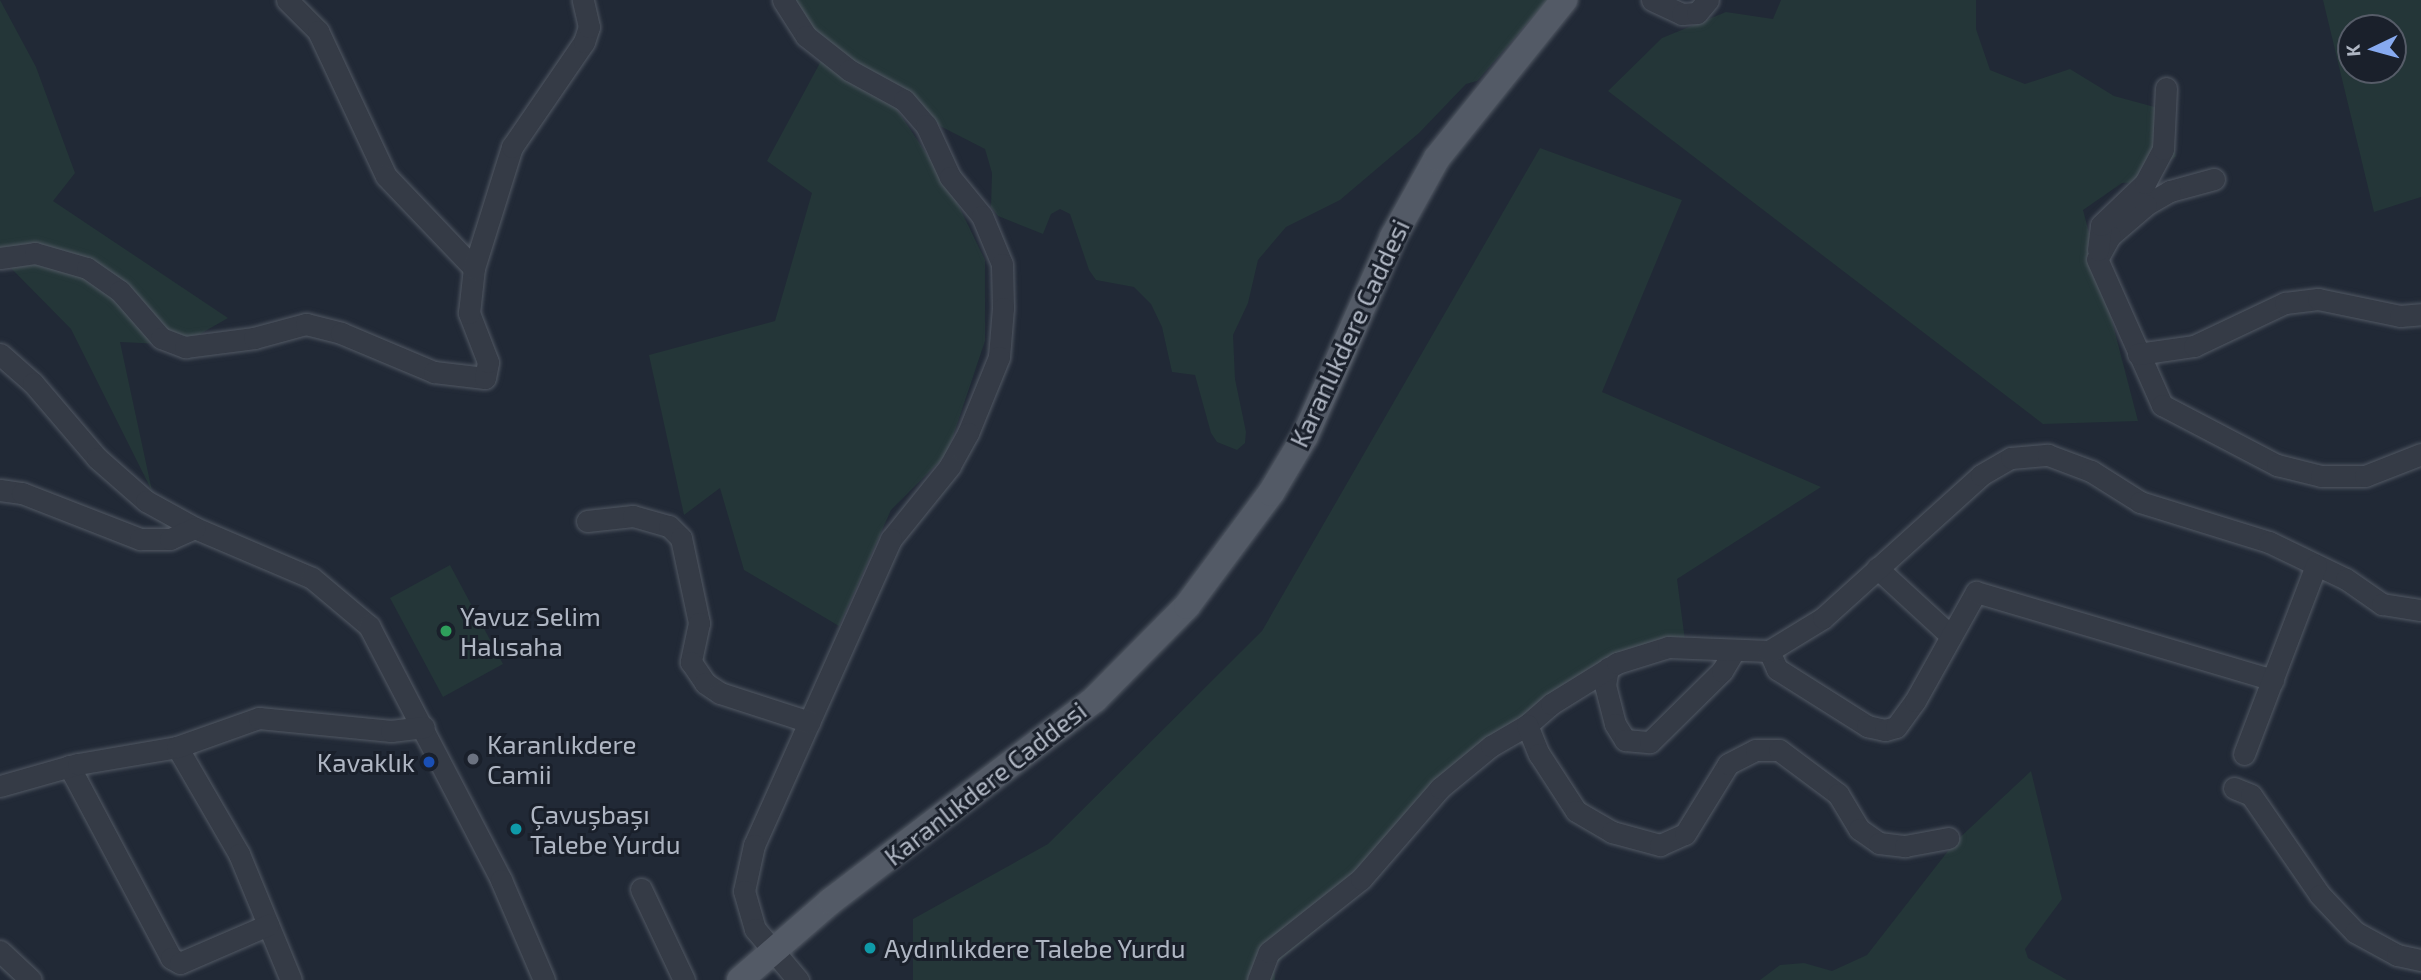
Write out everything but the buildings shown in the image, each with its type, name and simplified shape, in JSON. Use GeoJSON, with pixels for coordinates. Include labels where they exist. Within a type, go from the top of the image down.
{"type":"FeatureCollection","features":[{"type":"Feature","properties":{"kind":"main road","name":"Karanlıkdere Caddesi"},"geometry":{"type":"LineString","coordinates":[[740,980],[831,901],[1095,699],[1194,598],[1271,493],[1305,436],[1393,237],[1432,167],[1564,0]]}},
{"type":"Feature","properties":{"kind":"street"},"geometry":{"type":"LineString","coordinates":[[287,0],[318,31],[386,176],[474,268]]}},
{"type":"Feature","properties":{"kind":"street"},"geometry":{"type":"LineString","coordinates":[[0,258],[35,253],[87,268],[120,291],[161,338],[185,347],[254,338],[306,324],[341,333],[433,372],[485,378],[488,362],[469,313],[474,268],[512,147],[583,42],[589,27],[583,0]]}},
{"type":"Feature","properties":{"kind":"street"},"geometry":{"type":"LineString","coordinates":[[783,0],[806,36],[849,70],[904,100],[926,125],[950,177],[982,216],[1002,264],[1003,297],[999,357],[968,433],[950,466],[891,539],[754,845],[744,891],[755,929],[773,954],[798,980]]}},
{"type":"Feature","properties":{"kind":"street"},"geometry":{"type":"LineString","coordinates":[[1652,0],[1682,14],[1697,13],[1707,0]]}},
{"type":"Feature","properties":{"kind":"street"},"geometry":{"type":"LineString","coordinates":[[2166,88],[2163,149],[2145,183],[2101,225],[2097,259],[2162,405],[2277,465],[2321,476],[2365,476],[2421,454]]}},
{"type":"Feature","properties":{"kind":"street"},"geometry":{"type":"LineString","coordinates":[[2097,259],[2110,236],[2146,205],[2170,191],[2214,179]]}},
{"type":"Feature","properties":{"kind":"street"},"geometry":{"type":"LineString","coordinates":[[2138,354],[2194,346],[2285,303],[2318,299],[2400,316],[2421,314]]}},
{"type":"Feature","properties":{"kind":"street"},"geometry":{"type":"LineString","coordinates":[[0,354],[33,383],[123,483],[195,528],[312,578],[343,600],[383,647],[501,880],[544,980]]}},
{"type":"Feature","properties":{"kind":"street"},"geometry":{"type":"LineString","coordinates":[[1258,980],[1269,952],[1361,879],[1440,788],[1491,746],[1527,725],[1608,668],[1668,647],[1769,651],[1823,618],[1981,475],[2011,458],[2048,455],[2091,471],[2140,502],[2269,542],[2316,565],[2382,604],[2421,610]]}},
{"type":"Feature","properties":{"kind":"street"},"geometry":{"type":"LineString","coordinates":[[0,490],[22,493],[140,539],[170,539],[195,528]]}},
{"type":"Feature","properties":{"kind":"street"},"geometry":{"type":"LineString","coordinates":[[587,521],[633,516],[668,526],[681,538],[699,623],[691,662],[705,683],[720,693],[809,722]]}},
{"type":"Feature","properties":{"kind":"street"},"geometry":{"type":"LineString","coordinates":[[2244,754],[2316,565]]}},
{"type":"Feature","properties":{"kind":"street"},"geometry":{"type":"LineString","coordinates":[[1877,568],[1951,636]]}},
{"type":"Feature","properties":{"kind":"street"},"geometry":{"type":"LineString","coordinates":[[1769,651],[1777,669],[1867,726],[1885,730],[1896,727],[1915,701],[1976,592],[2273,680]]}},
{"type":"Feature","properties":{"kind":"street"},"geometry":{"type":"LineString","coordinates":[[1608,668],[1605,685],[1615,724],[1625,740],[1650,742],[1722,671],[1734,651]]}},
{"type":"Feature","properties":{"kind":"street"},"geometry":{"type":"LineString","coordinates":[[0,786],[69,766],[177,747],[259,718],[391,731],[424,727]]}},
{"type":"Feature","properties":{"kind":"street"},"geometry":{"type":"LineString","coordinates":[[1527,725],[1539,754],[1576,811],[1612,832],[1648,842],[1660,845],[1685,834],[1728,764],[1756,750],[1779,750],[1828,787],[1859,829],[1879,843],[1905,846],[1948,838]]}},
{"type":"Feature","properties":{"kind":"street"},"geometry":{"type":"LineString","coordinates":[[177,747],[239,855],[291,980]]}},
{"type":"Feature","properties":{"kind":"street"},"geometry":{"type":"LineString","coordinates":[[69,766],[171,958],[180,963],[268,925]]}},
{"type":"Feature","properties":{"kind":"street"},"geometry":{"type":"LineString","coordinates":[[2234,788],[2251,795],[2320,895],[2355,932],[2397,955],[2421,960]]}},
{"type":"Feature","properties":{"kind":"street"},"geometry":{"type":"LineString","coordinates":[[641,889],[684,980]]}},
{"type":"Feature","properties":{"kind":"street"},"geometry":{"type":"LineString","coordinates":[[0,951],[31,980]]}},
{"type":"Feature","properties":{"kind":"shaded area"},"geometry":{"type":"Polygon","coordinates":[[[0,0],[36,67],[75,173],[53,201],[228,318],[181,345],[120,342],[152,491],[71,329],[0,257],[0,0]]]}},
{"type":"Feature","properties":{"kind":"shaded area"},"geometry":{"type":"Polygon","coordinates":[[[791,0],[1548,0],[1477,81],[1466,84],[1419,133],[1340,200],[1286,227],[1258,260],[1248,303],[1233,335],[1235,379],[1246,432],[1245,443],[1237,450],[1217,442],[1211,433],[1195,375],[1172,372],[1162,327],[1151,304],[1134,287],[1096,280],[1089,270],[1070,214],[1060,209],[1051,214],[1043,234],[998,216],[991,207],[992,173],[985,149],[940,126],[915,97],[874,77],[812,35],[791,0]]]}},
{"type":"Feature","properties":{"kind":"shaded area"},"geometry":{"type":"Polygon","coordinates":[[[1781,0],[1976,0],[1976,29],[1990,70],[2025,84],[2070,69],[2114,96],[2162,109],[2176,156],[2144,182],[2122,183],[2083,210],[2138,421],[2043,424],[1608,91],[1662,38],[1726,12],[1773,19],[1781,0]]]}},
{"type":"Feature","properties":{"kind":"shaded area"},"geometry":{"type":"Polygon","coordinates":[[[2323,0],[2421,0],[2421,197],[2374,212],[2343,84],[2407,84],[2407,14],[2337,14],[2337,58],[2323,0]]]}},
{"type":"Feature","properties":{"kind":"shaded area"},"geometry":{"type":"Polygon","coordinates":[[[821,61],[894,105],[952,192],[985,260],[985,341],[947,454],[891,510],[839,626],[744,570],[720,488],[684,515],[649,355],[775,321],[812,193],[767,161],[821,61]]]}},
{"type":"Feature","properties":{"kind":"shaded area"},"geometry":{"type":"Polygon","coordinates":[[[1540,148],[1682,200],[1602,392],[1821,487],[1677,579],[1687,656],[1622,661],[1470,776],[1434,808],[1374,882],[1274,965],[1275,980],[913,980],[913,919],[1048,844],[1262,631],[1540,148]]]}},
{"type":"Feature","properties":{"kind":"shaded area","name":"Yavuz Selim Halısaha"},"geometry":{"type":"Polygon","coordinates":[[[450,565],[503,664],[443,697],[390,598],[450,565]]]}},
{"type":"Feature","properties":{"kind":"shaded area"},"geometry":{"type":"Polygon","coordinates":[[[2031,771],[2062,899],[2025,949],[2028,958],[2067,980],[1760,980],[1780,965],[1804,963],[1832,971],[1867,955],[1955,842],[2031,771]]]}},
{"type":"Feature","properties":{"kind":"place","name":"Yavuz Selim Halısaha"},"geometry":{"type":"Point","coordinates":[446,631]}},
{"type":"Feature","properties":{"kind":"place","name":"Karanlıkdere Camii"},"geometry":{"type":"Point","coordinates":[473,759]}},
{"type":"Feature","properties":{"kind":"place","name":"Kavaklık"},"geometry":{"type":"Point","coordinates":[429,762]}},
{"type":"Feature","properties":{"kind":"place","name":"Çavuşbaşı Talebe Yurdu"},"geometry":{"type":"Point","coordinates":[516,829]}},
{"type":"Feature","properties":{"kind":"place","name":"Aydınlıkdere Talebe Yurdu"},"geometry":{"type":"Point","coordinates":[870,948]}}]}
